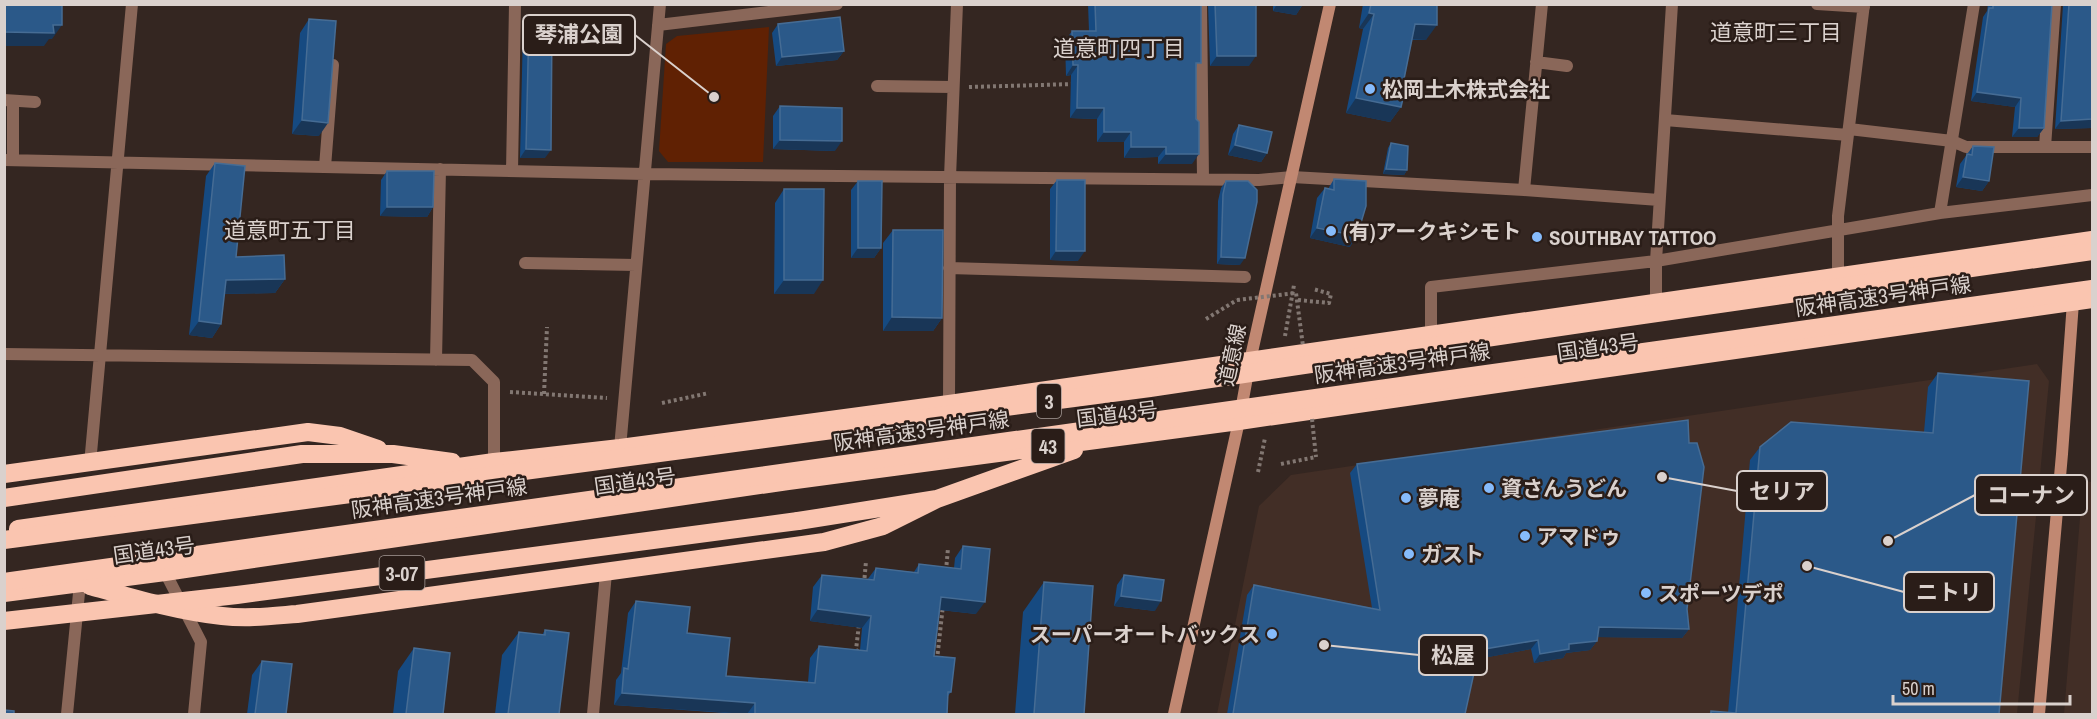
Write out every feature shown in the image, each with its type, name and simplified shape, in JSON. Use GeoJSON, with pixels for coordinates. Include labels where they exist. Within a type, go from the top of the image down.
{"type":"FeatureCollection","features":[{"type":"Feature","properties":{"kind":"highway","name":"国道43号"},"geometry":{"type":"LineString","coordinates":[[4,531],[494,462],[620,448],[949,404],[2092,240]]}},
{"type":"Feature","properties":{"kind":"highway","name":"阪神高速3号神戸線"},"geometry":{"type":"LineString","coordinates":[[4,540],[1138,389],[2092,251]]}},
{"type":"Feature","properties":{"kind":"highway","name":"阪神高速3号神戸線"},"geometry":{"type":"LineString","coordinates":[[4,582],[2092,289]]}},
{"type":"Feature","properties":{"kind":"highway","name":"国道43号"},"geometry":{"type":"LineString","coordinates":[[4,593],[2092,300]]}},
{"type":"Feature","properties":{"kind":"highway"},"geometry":{"type":"LineString","coordinates":[[4,474],[90,464],[308,432],[340,436],[393,454]]}},
{"type":"Feature","properties":{"kind":"highway"},"geometry":{"type":"LineString","coordinates":[[80,583],[185,610],[224,617],[258,617],[606,573],[824,542],[883,526],[938,499],[1109,437]]}},
{"type":"Feature","properties":{"kind":"highway"},"geometry":{"type":"LineString","coordinates":[[4,498],[302,454],[393,454],[475,465]]}},
{"type":"Feature","properties":{"kind":"highway","name":"3-07"},"geometry":{"type":"LineString","coordinates":[[4,621],[237,595],[798,520],[938,499]]}},
{"type":"Feature","properties":{"kind":"street"},"geometry":{"type":"LineString","coordinates":[[90,464],[132,4]]}},
{"type":"Feature","properties":{"kind":"street"},"geometry":{"type":"LineString","coordinates":[[512,171],[515,4]]}},
{"type":"Feature","properties":{"kind":"street"},"geometry":{"type":"LineString","coordinates":[[620,448],[660,4]]}},
{"type":"Feature","properties":{"kind":"street"},"geometry":{"type":"LineString","coordinates":[[658,25],[837,4]]}},
{"type":"Feature","properties":{"kind":"street"},"geometry":{"type":"LineString","coordinates":[[949,404],[950,177],[957,4]]}},
{"type":"Feature","properties":{"kind":"street"},"geometry":{"type":"LineString","coordinates":[[1201,4],[1203,179]]}},
{"type":"Feature","properties":{"kind":"street","name":"道意線"},"geometry":{"type":"LineString","coordinates":[[1174,714],[1330,4]]}},
{"type":"Feature","properties":{"kind":"street"},"geometry":{"type":"LineString","coordinates":[[1524,190],[1542,4]]}},
{"type":"Feature","properties":{"kind":"street"},"geometry":{"type":"LineString","coordinates":[[1656,303],[1659,200],[1672,4]]}},
{"type":"Feature","properties":{"kind":"street"},"geometry":{"type":"LineString","coordinates":[[1817,4],[1864,6],[1838,216],[1838,278]]}},
{"type":"Feature","properties":{"kind":"street"},"geometry":{"type":"LineString","coordinates":[[1940,213],[1974,4]]}},
{"type":"Feature","properties":{"kind":"street"},"geometry":{"type":"LineString","coordinates":[[2045,147],[2055,4]]}},
{"type":"Feature","properties":{"kind":"street"},"geometry":{"type":"LineString","coordinates":[[1536,62],[1567,66]]}},
{"type":"Feature","properties":{"kind":"street"},"geometry":{"type":"LineString","coordinates":[[325,167],[333,65]]}},
{"type":"Feature","properties":{"kind":"street"},"geometry":{"type":"LineString","coordinates":[[877,86],[953,87]]}},
{"type":"Feature","properties":{"kind":"street"},"geometry":{"type":"LineString","coordinates":[[35,102],[9,101],[9,160],[645,174],[1259,180],[1292,177],[1659,200]]}},
{"type":"Feature","properties":{"kind":"street"},"geometry":{"type":"LineString","coordinates":[[1665,120],[1952,141],[1966,147],[2092,147]]}},
{"type":"Feature","properties":{"kind":"street"},"geometry":{"type":"LineString","coordinates":[[436,360],[440,170]]}},
{"type":"Feature","properties":{"kind":"street"},"geometry":{"type":"LineString","coordinates":[[1431,335],[1431,287],[1656,261],[1940,213],[2092,195]]}},
{"type":"Feature","properties":{"kind":"street"},"geometry":{"type":"LineString","coordinates":[[525,264],[636,265]]}},
{"type":"Feature","properties":{"kind":"street"},"geometry":{"type":"LineString","coordinates":[[949,268],[1245,278]]}},
{"type":"Feature","properties":{"kind":"street"},"geometry":{"type":"LineString","coordinates":[[2039,714],[2073,302]]}},
{"type":"Feature","properties":{"kind":"street"},"geometry":{"type":"LineString","coordinates":[[4,354],[472,360],[494,382],[494,462]]}},
{"type":"Feature","properties":{"kind":"street"},"geometry":{"type":"LineString","coordinates":[[165,572],[201,642],[194,714]]}},
{"type":"Feature","properties":{"kind":"street"},"geometry":{"type":"LineString","coordinates":[[593,714],[606,573]]}},
{"type":"Feature","properties":{"kind":"street"},"geometry":{"type":"LineString","coordinates":[[67,714],[80,583]]}},
{"type":"Feature","properties":{"kind":"path"},"geometry":{"type":"LineString","coordinates":[[953,87],[1083,83]]}},
{"type":"Feature","properties":{"kind":"path"},"geometry":{"type":"LineString","coordinates":[[1298,300],[1329,303],[1331,294],[1312,289]]}},
{"type":"Feature","properties":{"kind":"path"},"geometry":{"type":"LineString","coordinates":[[1206,320],[1237,300]]}},
{"type":"Feature","properties":{"kind":"path"},"geometry":{"type":"LineString","coordinates":[[544,394],[547,327]]}},
{"type":"Feature","properties":{"kind":"path"},"geometry":{"type":"LineString","coordinates":[[494,390],[623,399]]}},
{"type":"Feature","properties":{"kind":"path"},"geometry":{"type":"LineString","coordinates":[[662,403],[709,393]]}},
{"type":"Feature","properties":{"kind":"path"},"geometry":{"type":"LineString","coordinates":[[1281,464],[1316,457]]}},
{"type":"Feature","properties":{"kind":"path"},"geometry":{"type":"LineString","coordinates":[[945,581],[948,548]]}},
{"type":"Feature","properties":{"kind":"path"},"geometry":{"type":"LineString","coordinates":[[862,594],[866,561]]}},
{"type":"Feature","properties":{"kind":"path"},"geometry":{"type":"LineString","coordinates":[[926,658],[938,660],[943,604]]}},
{"type":"Feature","properties":{"kind":"path"},"geometry":{"type":"LineString","coordinates":[[860,617],[856,650],[867,652]]}},
{"type":"Feature","properties":{"kind":"shaded area"},"geometry":{"type":"Polygon","coordinates":[[[769,27],[763,162],[668,162],[659,151],[666,44],[677,36],[769,27]]]}},
{"type":"Feature","properties":{"kind":"shaded area","name":"アマドゥ"},"geometry":{"type":"Polygon","coordinates":[[[2037,364],[2049,381],[2017,714],[1217,714],[1259,506],[1291,475],[2037,364]]]}},
{"type":"Feature","properties":{"kind":"shaded area"},"geometry":{"type":"Polygon","coordinates":[[[2083,481],[2092,482],[2092,714],[2064,714],[2083,481]]]}},
{"type":"Feature","properties":{"kind":"building"},"geometry":{"type":"Polygon","coordinates":[[[4,4],[62,4],[62,25],[53,25],[54,33],[4,32],[4,4]]]}},
{"type":"Feature","properties":{"kind":"building"},"geometry":{"type":"Polygon","coordinates":[[[1095,4],[1201,4],[1201,63],[1196,63],[1196,119],[1199,122],[1199,154],[1166,154],[1166,147],[1131,147],[1131,132],[1104,132],[1104,108],[1077,108],[1078,65],[1073,65],[1072,31],[1096,31],[1095,4]]]}},
{"type":"Feature","properties":{"kind":"building"},"geometry":{"type":"Polygon","coordinates":[[[1215,4],[1256,4],[1256,56],[1217,56],[1215,4]]]}},
{"type":"Feature","properties":{"kind":"building"},"geometry":{"type":"Polygon","coordinates":[[[1371,4],[1437,4],[1437,25],[1415,24],[1402,89],[1405,90],[1401,107],[1356,98],[1374,14],[1369,13],[1371,4]]]}},
{"type":"Feature","properties":{"kind":"building"},"geometry":{"type":"Polygon","coordinates":[[[1993,4],[2052,4],[2044,128],[2019,128],[2021,98],[1977,92],[1989,8],[1993,8],[1993,4]]]}},
{"type":"Feature","properties":{"kind":"building"},"geometry":{"type":"Polygon","coordinates":[[[2069,4],[2092,4],[2092,119],[2061,121],[2069,4]]]}},
{"type":"Feature","properties":{"kind":"building"},"geometry":{"type":"Polygon","coordinates":[[[840,17],[844,51],[782,57],[778,24],[840,17]]]}},
{"type":"Feature","properties":{"kind":"building"},"geometry":{"type":"Polygon","coordinates":[[[309,19],[336,21],[328,123],[302,120],[309,19]]]}},
{"type":"Feature","properties":{"kind":"building"},"geometry":{"type":"Polygon","coordinates":[[[529,21],[552,21],[551,150],[526,149],[529,21]]]}},
{"type":"Feature","properties":{"kind":"building"},"geometry":{"type":"Polygon","coordinates":[[[780,106],[842,108],[842,141],[780,140],[780,106]]]}},
{"type":"Feature","properties":{"kind":"building"},"geometry":{"type":"Polygon","coordinates":[[[1239,125],[1272,132],[1267,153],[1235,145],[1239,125]]]}},
{"type":"Feature","properties":{"kind":"building"},"geometry":{"type":"Polygon","coordinates":[[[1391,143],[1408,146],[1407,170],[1386,169],[1391,143]]]}},
{"type":"Feature","properties":{"kind":"building"},"geometry":{"type":"Polygon","coordinates":[[[1973,146],[1994,147],[1989,181],[1963,177],[1967,154],[1972,155],[1973,146]]]}},
{"type":"Feature","properties":{"kind":"building"},"geometry":{"type":"Polygon","coordinates":[[[215,163],[245,166],[236,257],[284,255],[285,279],[226,280],[221,324],[199,321],[215,163]]]}},
{"type":"Feature","properties":{"kind":"building"},"geometry":{"type":"Polygon","coordinates":[[[387,171],[434,171],[433,207],[387,207],[387,171]]]}},
{"type":"Feature","properties":{"kind":"building"},"geometry":{"type":"Polygon","coordinates":[[[1334,179],[1366,181],[1366,206],[1357,236],[1317,228],[1325,188],[1334,190],[1334,179]]]}},
{"type":"Feature","properties":{"kind":"building"},"geometry":{"type":"Polygon","coordinates":[[[1057,180],[1085,180],[1085,251],[1056,251],[1057,180]]]}},
{"type":"Feature","properties":{"kind":"building"},"geometry":{"type":"Polygon","coordinates":[[[858,181],[882,181],[881,248],[858,248],[858,181]]]}},
{"type":"Feature","properties":{"kind":"building"},"geometry":{"type":"Polygon","coordinates":[[[1226,181],[1248,181],[1257,190],[1257,202],[1245,258],[1221,257],[1223,194],[1226,181]]]}},
{"type":"Feature","properties":{"kind":"building"},"geometry":{"type":"Polygon","coordinates":[[[784,189],[824,189],[823,280],[784,280],[784,189]]]}},
{"type":"Feature","properties":{"kind":"building"},"geometry":{"type":"Polygon","coordinates":[[[893,230],[943,230],[942,318],[892,317],[893,230]]]}},
{"type":"Feature","properties":{"kind":"building"},"geometry":{"type":"Polygon","coordinates":[[[1938,373],[2029,381],[1999,714],[1711,714],[1711,711],[1736,713],[1760,447],[1791,422],[1933,433],[1938,373]]]}},
{"type":"Feature","properties":{"kind":"building","name":"アマドゥ"},"geometry":{"type":"Polygon","coordinates":[[[1688,420],[1689,443],[1697,443],[1704,467],[1687,609],[1689,629],[1599,627],[1597,641],[1569,644],[1569,649],[1540,654],[1538,640],[1479,650],[1465,714],[1233,714],[1254,585],[1380,610],[1357,464],[1688,420]]]}},
{"type":"Feature","properties":{"kind":"building"},"geometry":{"type":"Polygon","coordinates":[[[963,546],[990,549],[985,602],[941,597],[934,656],[955,658],[951,692],[948,692],[947,714],[755,714],[755,703],[622,693],[624,668],[628,669],[636,601],[690,607],[687,633],[730,638],[726,676],[815,683],[819,646],[867,651],[871,616],[818,609],[822,575],[874,580],[876,568],[918,573],[919,564],[961,569],[963,546]]]}},
{"type":"Feature","properties":{"kind":"building"},"geometry":{"type":"Polygon","coordinates":[[[1124,575],[1164,580],[1161,601],[1121,596],[1124,575]]]}},
{"type":"Feature","properties":{"kind":"building"},"geometry":{"type":"Polygon","coordinates":[[[1044,582],[1093,586],[1084,714],[1034,714],[1044,582]]]}},
{"type":"Feature","properties":{"kind":"building"},"geometry":{"type":"Polygon","coordinates":[[[545,630],[569,633],[559,714],[508,714],[519,632],[545,635],[545,630]]]}},
{"type":"Feature","properties":{"kind":"building"},"geometry":{"type":"Polygon","coordinates":[[[414,648],[450,653],[443,714],[406,714],[414,648]]]}},
{"type":"Feature","properties":{"kind":"building"},"geometry":{"type":"Polygon","coordinates":[[[262,661],[292,664],[286,714],[255,714],[262,661]]]}},
{"type":"Feature","properties":{"kind":"building"},"geometry":{"type":"Polygon","coordinates":[[[4,710],[14,711],[14,714],[4,714],[4,710]]]}},
{"type":"Feature","properties":{"kind":"place","name":"松岡土木株式会社"},"geometry":{"type":"Point","coordinates":[1370,89]}},
{"type":"Feature","properties":{"kind":"place","name":"琴浦公園"},"geometry":{"type":"Point","coordinates":[714,97]}},
{"type":"Feature","properties":{"kind":"place","name":"(有)アークキシモト"},"geometry":{"type":"Point","coordinates":[1331,231]}},
{"type":"Feature","properties":{"kind":"place","name":"SOUTHBAY TATTOO"},"geometry":{"type":"Point","coordinates":[1537,237]}},
{"type":"Feature","properties":{"kind":"place","name":"セリア"},"geometry":{"type":"Point","coordinates":[1662,477]}},
{"type":"Feature","properties":{"kind":"place","name":"資さんうどん"},"geometry":{"type":"Point","coordinates":[1489,488]}},
{"type":"Feature","properties":{"kind":"place","name":"夢庵"},"geometry":{"type":"Point","coordinates":[1406,498]}},
{"type":"Feature","properties":{"kind":"place","name":"アマドゥ"},"geometry":{"type":"Point","coordinates":[1525,536]}},
{"type":"Feature","properties":{"kind":"place","name":"コーナン"},"geometry":{"type":"Point","coordinates":[1888,541]}},
{"type":"Feature","properties":{"kind":"place","name":"ガスト"},"geometry":{"type":"Point","coordinates":[1409,554]}},
{"type":"Feature","properties":{"kind":"place","name":"ニトリ"},"geometry":{"type":"Point","coordinates":[1807,566]}},
{"type":"Feature","properties":{"kind":"place","name":"スポーツデポ"},"geometry":{"type":"Point","coordinates":[1646,593]}},
{"type":"Feature","properties":{"kind":"place","name":"スーパーオートバックス"},"geometry":{"type":"Point","coordinates":[1272,634]}},
{"type":"Feature","properties":{"kind":"place","name":"松屋"},"geometry":{"type":"Point","coordinates":[1324,645]}},
{"type":"Feature","properties":{"kind":"district","name":"道意町三丁目"},"geometry":{"type":"Point","coordinates":[1776,32]}},
{"type":"Feature","properties":{"kind":"district","name":"道意町四丁目"},"geometry":{"type":"Point","coordinates":[1119,48]}},
{"type":"Feature","properties":{"kind":"district","name":"道意町五丁目"},"geometry":{"type":"Point","coordinates":[290,230]}}]}
